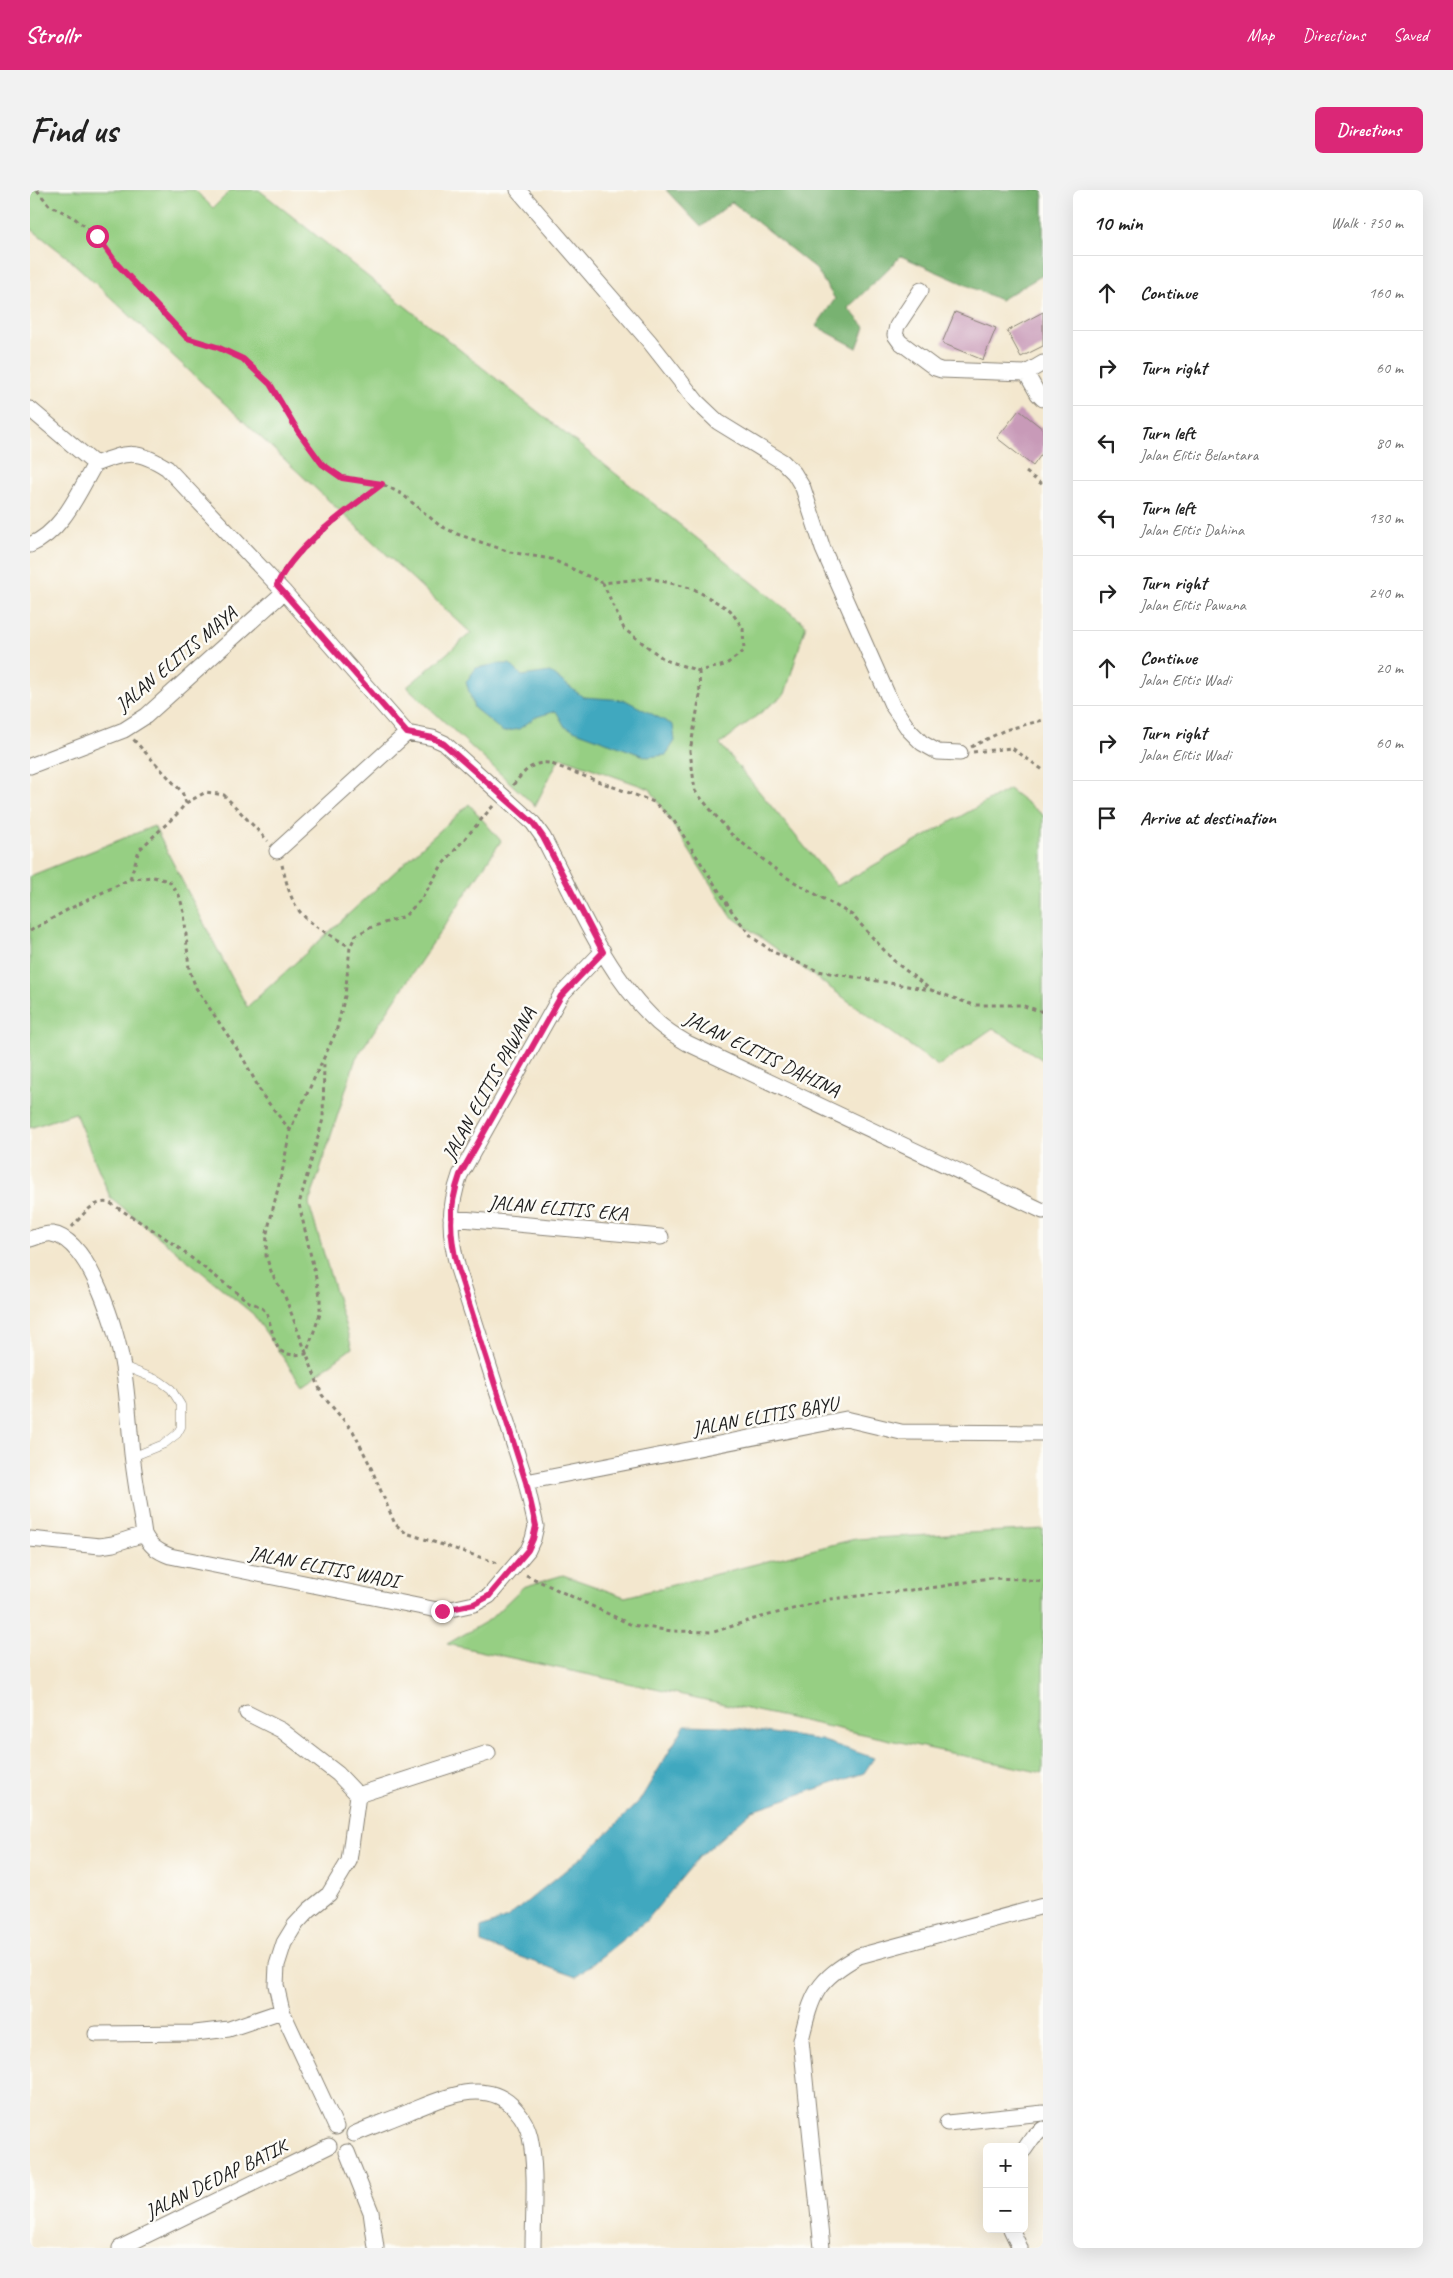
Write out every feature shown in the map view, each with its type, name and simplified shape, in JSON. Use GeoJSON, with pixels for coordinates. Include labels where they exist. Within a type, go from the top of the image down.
{"type":"FeatureCollection","features":[{"type":"Feature","properties":{"kind":"street"},"geometry":{"type":"LineString","coordinates":[[518,190],[649,341],[697,402],[718,422],[783,462],[794,473],[803,488],[823,549],[892,705],[909,730],[922,743],[938,752],[960,754]]}},
{"type":"Feature","properties":{"kind":"street"},"geometry":{"type":"LineString","coordinates":[[921,290],[897,326],[895,335],[900,342],[938,369],[1026,373],[1043,363]]}},
{"type":"Feature","properties":{"kind":"street"},"geometry":{"type":"LineString","coordinates":[[1026,373],[1038,394],[1043,398]]}},
{"type":"Feature","properties":{"kind":"street"},"geometry":{"type":"LineString","coordinates":[[30,409],[95,464]]}},
{"type":"Feature","properties":{"kind":"street"},"geometry":{"type":"LineString","coordinates":[[30,545],[62,520],[95,464],[130,453],[149,456],[168,468],[280,588],[407,733],[277,851]]}},
{"type":"Feature","properties":{"kind":"street","name":"JALAN ELITIS MAYA"},"geometry":{"type":"LineString","coordinates":[[30,766],[124,730],[146,716],[280,588]]}},
{"type":"Feature","properties":{"kind":"street","name":"JALAN ELITIS DAHINA"},"geometry":{"type":"LineString","coordinates":[[407,733],[433,738],[444,744],[533,823],[543,837],[603,952],[633,995],[659,1024],[687,1043],[1043,1211]]}},
{"type":"Feature","properties":{"kind":"street","name":"JALAN ELITIS PAWANA"},"geometry":{"type":"LineString","coordinates":[[526,1482],[458,1269],[451,1241],[453,1196],[460,1175],[556,1004],[561,996],[603,952]]}},
{"type":"Feature","properties":{"kind":"street","name":"JALAN ELITIS EKA"},"geometry":{"type":"LineString","coordinates":[[451,1218],[661,1237]]}},
{"type":"Feature","properties":{"kind":"street"},"geometry":{"type":"LineString","coordinates":[[30,1239],[51,1234],[62,1237],[74,1246],[87,1265],[112,1322],[123,1366],[132,1457],[144,1534],[100,1546],[30,1539]]}},
{"type":"Feature","properties":{"kind":"street","name":"JALAN ELITIS BAYU"},"geometry":{"type":"LineString","coordinates":[[526,1482],[846,1420],[901,1432],[1043,1433]]}},
{"type":"Feature","properties":{"kind":"street","name":"JALAN ELITIS WADI"},"geometry":{"type":"LineString","coordinates":[[144,1534],[150,1545],[159,1552],[170,1556],[442,1611],[474,1604],[489,1596],[528,1550],[536,1526],[526,1482]]}},
{"type":"Feature","properties":{"kind":"street"},"geometry":{"type":"LineString","coordinates":[[247,1714],[281,1730],[338,1774],[358,1795]]}},
{"type":"Feature","properties":{"kind":"street"},"geometry":{"type":"LineString","coordinates":[[358,1795],[488,1753]]}},
{"type":"Feature","properties":{"kind":"street"},"geometry":{"type":"LineString","coordinates":[[336,2127],[282,2012],[276,1984],[277,1965],[284,1943],[295,1925],[309,1910],[329,1894],[349,1862],[358,1795]]}},
{"type":"Feature","properties":{"kind":"street"},"geometry":{"type":"LineString","coordinates":[[822,2248],[801,2040],[809,2007],[823,1980],[840,1966],[859,1956],[1043,1906]]}},
{"type":"Feature","properties":{"kind":"street"},"geometry":{"type":"LineString","coordinates":[[96,2034],[204,2032],[245,2025],[282,2012]]}},
{"type":"Feature","properties":{"kind":"street"},"geometry":{"type":"LineString","coordinates":[[354,2134],[454,2094],[478,2092],[494,2094],[509,2102],[522,2118],[530,2136],[533,2168],[533,2248]]}},
{"type":"Feature","properties":{"kind":"street"},"geometry":{"type":"LineString","coordinates":[[947,2123],[1043,2113]]}},
{"type":"Feature","properties":{"kind":"street"},"geometry":{"type":"LineString","coordinates":[[344,2126],[354,2134],[354,2146],[347,2152],[339,2153],[329,2146],[329,2133],[336,2127],[344,2126]]}},
{"type":"Feature","properties":{"kind":"street"},"geometry":{"type":"LineString","coordinates":[[1028,2144],[1033,2137],[1043,2129]]}},
{"type":"Feature","properties":{"kind":"street","name":"JALAN DEDAP BATIK"},"geometry":{"type":"LineString","coordinates":[[120,2248],[329,2146]]}},
{"type":"Feature","properties":{"kind":"street"},"geometry":{"type":"LineString","coordinates":[[347,2152],[371,2212],[376,2248]]}},
{"type":"Feature","properties":{"kind":"street"},"geometry":{"type":"LineString","coordinates":[[1013,2233],[1020,2248]]}},
{"type":"Feature","properties":{"kind":"lane"},"geometry":{"type":"LineString","coordinates":[[123,1366],[160,1381],[171,1388],[181,1405],[181,1427],[177,1434],[164,1444],[132,1457]]}},
{"type":"Feature","properties":{"kind":"path"},"geometry":{"type":"LineString","coordinates":[[37,190],[49,205],[73,217],[97,236],[117,264],[187,338],[217,347],[243,359],[270,384],[298,431],[322,464],[342,478],[382,484],[402,494],[438,525],[456,534],[510,552],[551,559],[603,583],[650,578],[694,589],[730,610],[743,628],[744,651],[725,666],[698,671],[665,660],[624,628],[603,583]]}},
{"type":"Feature","properties":{"kind":"path"},"geometry":{"type":"LineString","coordinates":[[1026,472],[1043,485]]}},
{"type":"Feature","properties":{"kind":"path"},"geometry":{"type":"LineString","coordinates":[[280,588],[282,572],[302,550],[339,517],[382,484]]}},
{"type":"Feature","properties":{"kind":"path"},"geometry":{"type":"LineString","coordinates":[[698,671],[700,695],[690,751],[695,791],[731,834],[784,876],[852,915],[895,962],[931,990]]}},
{"type":"Feature","properties":{"kind":"path"},"geometry":{"type":"LineString","coordinates":[[960,754],[1005,730],[1043,720]]}},
{"type":"Feature","properties":{"kind":"path"},"geometry":{"type":"LineString","coordinates":[[124,730],[182,792],[186,803]]}},
{"type":"Feature","properties":{"kind":"path"},"geometry":{"type":"LineString","coordinates":[[960,754],[1012,748],[1043,770]]}},
{"type":"Feature","properties":{"kind":"path"},"geometry":{"type":"LineString","coordinates":[[1043,1012],[1021,1005],[973,1005],[931,990],[818,970],[773,952],[752,937],[733,913],[674,821],[648,799],[549,763],[540,762],[528,768],[442,864],[422,898],[405,916],[372,927],[356,935],[350,946],[345,996],[336,1032],[290,1130],[267,1233],[266,1256],[272,1274],[284,1294],[322,1395],[353,1430],[370,1463],[394,1524],[406,1532],[513,1569],[632,1625],[689,1631],[714,1632],[831,1598],[938,1587],[989,1578],[1043,1582]]}},
{"type":"Feature","properties":{"kind":"path"},"geometry":{"type":"LineString","coordinates":[[130,879],[139,850],[186,803],[206,792],[224,795],[277,851],[291,895],[300,912],[322,930],[350,946]]}},
{"type":"Feature","properties":{"kind":"path"},"geometry":{"type":"LineString","coordinates":[[30,930],[130,879],[153,877],[169,881],[179,895],[184,912],[189,969],[196,988],[234,1044],[263,1096],[290,1130]]}},
{"type":"Feature","properties":{"kind":"path"},"geometry":{"type":"LineString","coordinates":[[306,1354],[320,1314],[320,1296],[299,1204],[323,1119],[324,1059]]}},
{"type":"Feature","properties":{"kind":"path"},"geometry":{"type":"LineString","coordinates":[[62,1237],[94,1204],[101,1201],[110,1203],[164,1237],[249,1302],[260,1306],[267,1313],[277,1346],[283,1353],[289,1356],[306,1354]]}},
{"type":"Feature","properties":{"kind":"green space"},"geometry":{"type":"Polygon","coordinates":[[[30,190],[195,190],[213,208],[231,190],[259,190],[806,625],[785,694],[720,744],[837,886],[1009,789],[1043,815],[1043,1060],[993,1028],[938,1066],[731,916],[650,789],[560,757],[535,806],[407,687],[471,633],[67,257],[30,228],[30,190]]]}},
{"type":"Feature","properties":{"kind":"green space"},"geometry":{"type":"Polygon","coordinates":[[[666,190],[1043,190],[1043,275],[1000,300],[901,256],[848,308],[865,327],[857,348],[816,326],[835,299],[816,269],[732,202],[701,227],[666,190]]]}},
{"type":"Feature","properties":{"kind":"green space"},"geometry":{"type":"Polygon","coordinates":[[[469,804],[501,841],[356,1058],[309,1204],[352,1348],[302,1385],[253,1314],[110,1197],[75,1113],[30,1128],[30,876],[154,826],[247,1007],[469,804]]]}},
{"type":"Feature","properties":{"kind":"green space"},"geometry":{"type":"Polygon","coordinates":[[[1043,1529],[1043,1773],[447,1644],[489,1620],[523,1587],[563,1575],[625,1597],[855,1539],[1043,1529]]]}},
{"type":"Feature","properties":{"kind":"water"},"geometry":{"type":"Polygon","coordinates":[[[510,664],[522,676],[550,672],[583,697],[625,700],[673,725],[675,741],[666,755],[647,757],[565,727],[556,711],[536,717],[519,729],[503,732],[474,708],[466,682],[476,668],[510,664]]]}},
{"type":"Feature","properties":{"kind":"water"},"geometry":{"type":"Polygon","coordinates":[[[685,1725],[722,1726],[821,1740],[874,1758],[864,1773],[753,1810],[699,1857],[647,1920],[576,1977],[481,1943],[481,1928],[507,1918],[589,1851],[640,1800],[685,1725]]]}},
{"type":"Feature","properties":{"kind":"building"},"geometry":{"type":"Polygon","coordinates":[[[955,312],[996,328],[983,360],[942,343],[955,312]]]}},
{"type":"Feature","properties":{"kind":"building"},"geometry":{"type":"Polygon","coordinates":[[[1043,312],[1043,346],[1021,357],[1007,331],[1043,312]]]}},
{"type":"Feature","properties":{"kind":"building"},"geometry":{"type":"Polygon","coordinates":[[[1019,410],[1043,429],[1043,452],[1033,466],[997,438],[1019,410]]]}},
{"type":"Feature","properties":{"kind":"route"},"geometry":{"type":"LineString","coordinates":[[97,236],[117,264],[158,310],[187,338],[217,347],[243,359],[270,384],[284,404],[298,431],[322,464],[342,478],[382,484],[339,517],[302,550],[282,572],[277,585],[407,733],[424,735],[444,744],[533,823],[543,837],[603,952],[561,996],[460,1175],[453,1196],[451,1241],[458,1269],[526,1482],[536,1526],[528,1550],[489,1596],[474,1604],[442,1611]]}}]}
